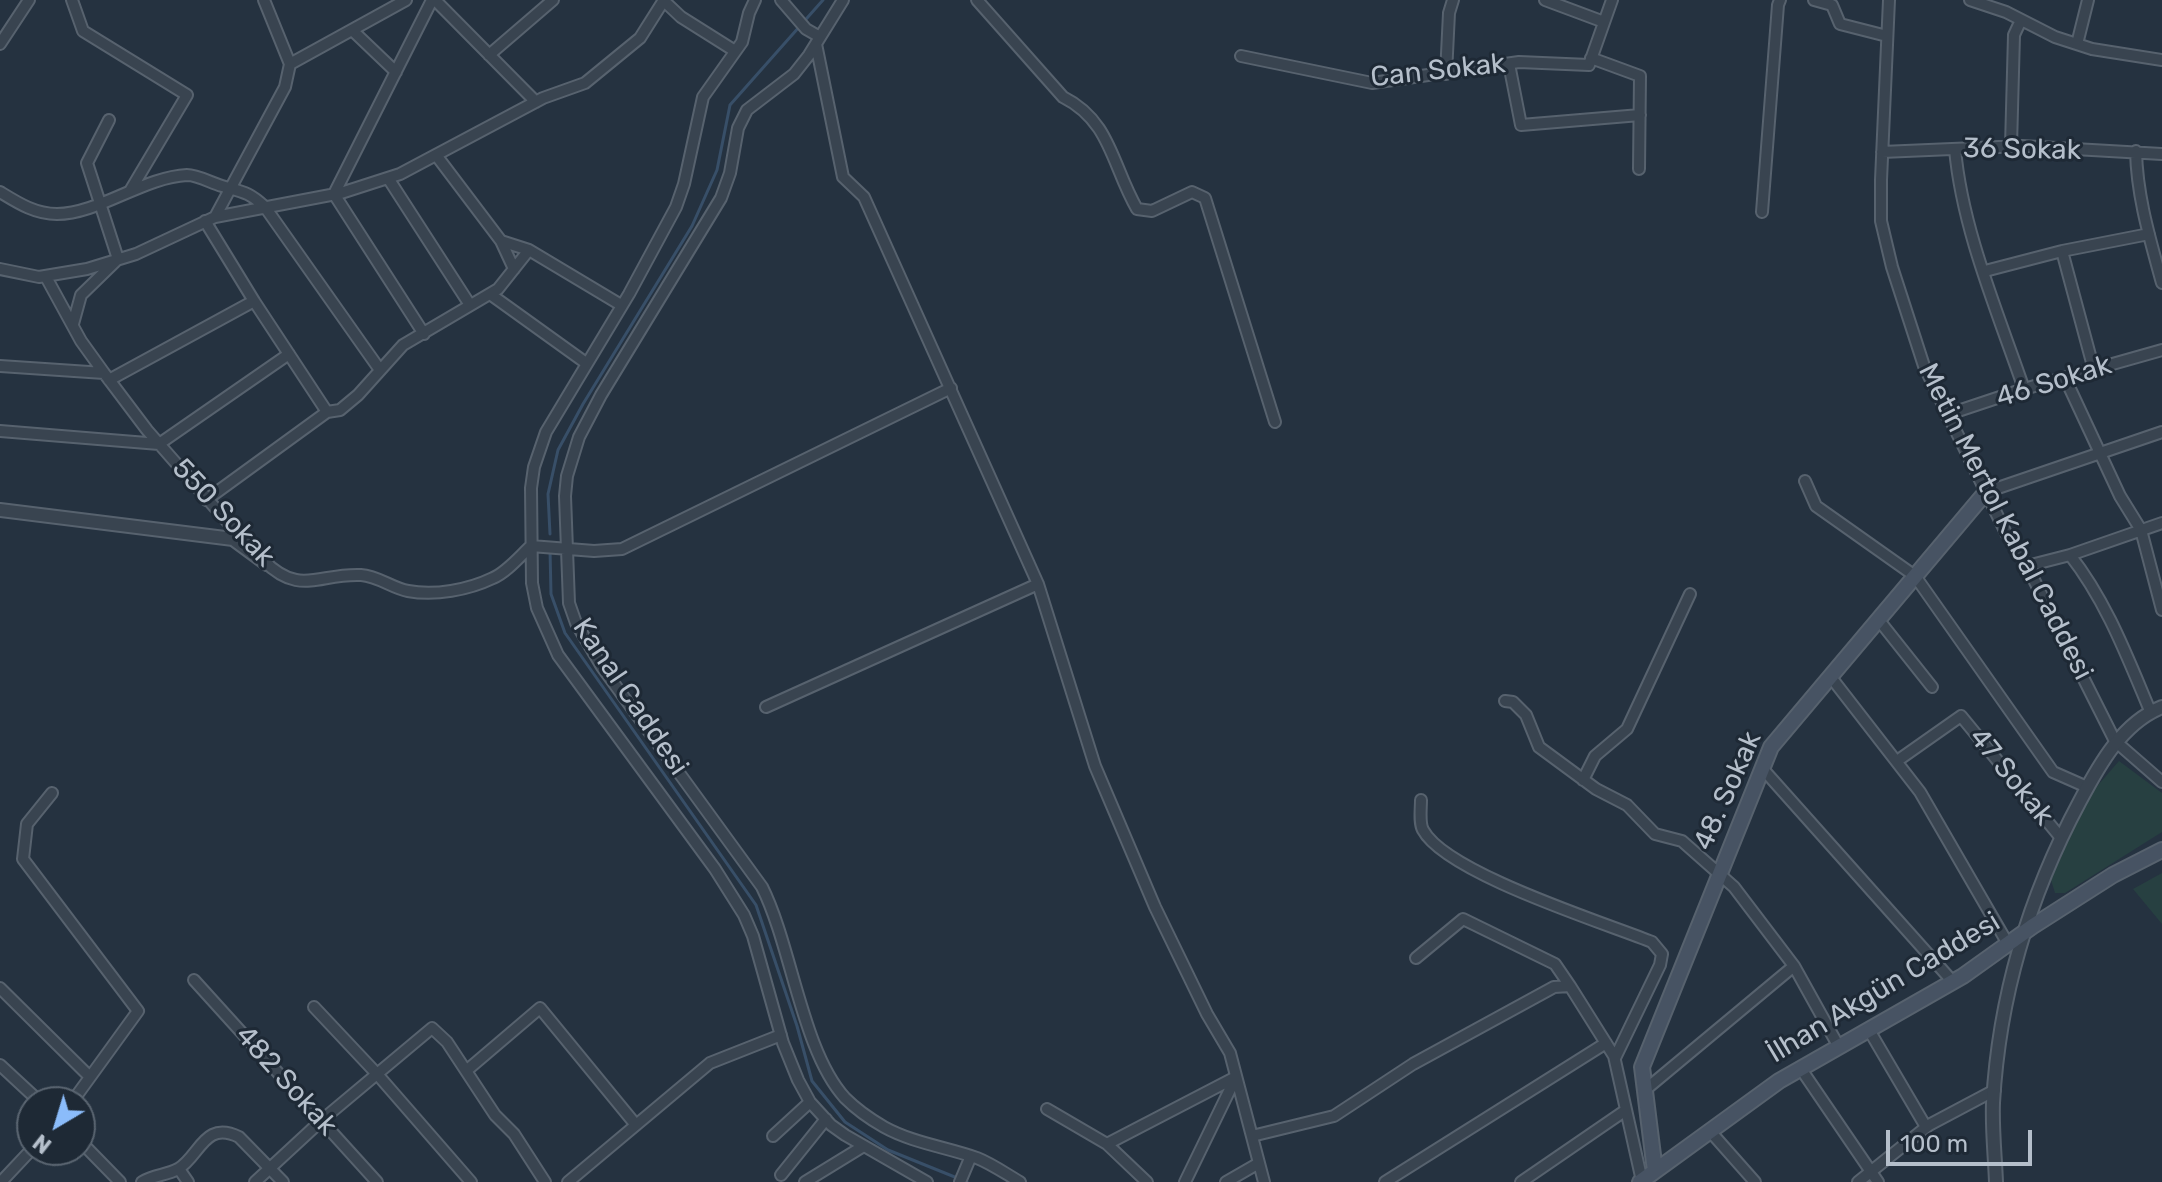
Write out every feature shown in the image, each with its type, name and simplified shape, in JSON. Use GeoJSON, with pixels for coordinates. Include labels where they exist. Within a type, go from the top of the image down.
{"type":"FeatureCollection","features":[{"type":"Feature","properties":{"kind":"main road","name":"48. Sokak"},"geometry":{"type":"LineString","coordinates":[[1657,1176],[1642,1067],[1771,747],[1986,492]]}},
{"type":"Feature","properties":{"kind":"main road","name":"İlhan Akgün Caddesi"},"geometry":{"type":"LineString","coordinates":[[1641,1181],[1657,1176],[1709,1130],[1801,1069],[1953,982],[2113,875],[2162,850]]}},
{"type":"Feature","properties":{"kind":"street"},"geometry":{"type":"LineString","coordinates":[[0,44],[29,0]]}},
{"type":"Feature","properties":{"kind":"street"},"geometry":{"type":"LineString","coordinates":[[72,0],[83,31],[187,95],[130,191]]}},
{"type":"Feature","properties":{"kind":"street"},"geometry":{"type":"LineString","coordinates":[[210,219],[285,87],[290,64],[264,0]]}},
{"type":"Feature","properties":{"kind":"street"},"geometry":{"type":"LineString","coordinates":[[290,64],[406,0]]}},
{"type":"Feature","properties":{"kind":"street"},"geometry":{"type":"LineString","coordinates":[[334,194],[434,0],[536,102]]}},
{"type":"Feature","properties":{"kind":"street"},"geometry":{"type":"LineString","coordinates":[[3,272],[46,277],[136,254],[210,219],[334,194],[388,178],[536,102],[585,83],[640,38],[663,0],[681,17],[735,51]]}},
{"type":"Feature","properties":{"kind":"street"},"geometry":{"type":"LineString","coordinates":[[755,0],[742,42],[703,97],[676,207],[546,432],[534,467],[531,488],[532,583],[537,608],[553,646],[735,899],[753,936],[781,1035],[810,1102],[862,1147],[927,1182]]}},
{"type":"Feature","properties":{"kind":"street"},"geometry":{"type":"LineString","coordinates":[[781,0],[818,41],[843,177],[864,197],[1038,584],[1095,766],[1155,907],[1207,1014],[1230,1053],[1264,1182]]}},
{"type":"Feature","properties":{"kind":"street","name":"Kanal Caddesi"},"geometry":{"type":"LineString","coordinates":[[843,0],[794,74],[747,110],[738,128],[730,173],[721,198],[601,395],[579,437],[567,476],[569,603],[576,623],[602,667],[762,887],[780,929],[813,1037],[833,1082],[857,1109],[885,1127],[1020,1182]]}},
{"type":"Feature","properties":{"kind":"street"},"geometry":{"type":"LineString","coordinates":[[977,0],[1063,97],[1079,105],[1098,124],[1137,209],[1152,211],[1192,192],[1205,198],[1275,422]]}},
{"type":"Feature","properties":{"kind":"street"},"geometry":{"type":"LineString","coordinates":[[1446,74],[1449,13],[1453,0]]}},
{"type":"Feature","properties":{"kind":"street"},"geometry":{"type":"LineString","coordinates":[[1545,0],[1604,22]]}},
{"type":"Feature","properties":{"kind":"street"},"geometry":{"type":"LineString","coordinates":[[1590,61],[1612,0]]}},
{"type":"Feature","properties":{"kind":"street"},"geometry":{"type":"LineString","coordinates":[[1762,212],[1780,0]]}},
{"type":"Feature","properties":{"kind":"street"},"geometry":{"type":"LineString","coordinates":[[1814,0],[1832,5],[1840,24],[1887,36]]}},
{"type":"Feature","properties":{"kind":"street","name":"Metin Mertol Kabal Caddesi"},"geometry":{"type":"LineString","coordinates":[[1889,0],[1881,221],[1892,267],[1924,366],[2006,533],[2027,566],[2115,741],[2162,782]]}},
{"type":"Feature","properties":{"kind":"street"},"geometry":{"type":"LineString","coordinates":[[1970,0],[2055,37],[2092,49],[2162,60]]}},
{"type":"Feature","properties":{"kind":"street"},"geometry":{"type":"LineString","coordinates":[[2077,44],[2088,0]]}},
{"type":"Feature","properties":{"kind":"street"},"geometry":{"type":"LineString","coordinates":[[489,55],[550,1]]}},
{"type":"Feature","properties":{"kind":"street"},"geometry":{"type":"LineString","coordinates":[[2011,146],[2014,35],[2021,20]]}},
{"type":"Feature","properties":{"kind":"street"},"geometry":{"type":"LineString","coordinates":[[352,30],[396,72]]}},
{"type":"Feature","properties":{"kind":"street","name":"Can Sokak"},"geometry":{"type":"LineString","coordinates":[[1241,56],[1372,83],[1509,64],[1590,61],[1640,76],[1640,115]]}},
{"type":"Feature","properties":{"kind":"street"},"geometry":{"type":"LineString","coordinates":[[1509,64],[1521,125],[1640,115],[1639,169]]}},
{"type":"Feature","properties":{"kind":"street"},"geometry":{"type":"LineString","coordinates":[[109,120],[87,163],[118,259]]}},
{"type":"Feature","properties":{"kind":"street","name":"36 Sokak"},"geometry":{"type":"LineString","coordinates":[[1882,152],[2011,146],[2162,154]]}},
{"type":"Feature","properties":{"kind":"street"},"geometry":{"type":"LineString","coordinates":[[1955,149],[1958,179],[2024,389]]}},
{"type":"Feature","properties":{"kind":"street"},"geometry":{"type":"LineString","coordinates":[[2136,151],[2137,182],[2162,283]]}},
{"type":"Feature","properties":{"kind":"street"},"geometry":{"type":"LineString","coordinates":[[436,155],[501,241],[514,269]]}},
{"type":"Feature","properties":{"kind":"street"},"geometry":{"type":"LineString","coordinates":[[0,192],[29,209],[58,214],[99,204],[156,181],[190,175],[251,193],[265,207],[380,370]]}},
{"type":"Feature","properties":{"kind":"street"},"geometry":{"type":"LineString","coordinates":[[388,178],[470,305]]}},
{"type":"Feature","properties":{"kind":"street"},"geometry":{"type":"LineString","coordinates":[[334,194],[424,334]]}},
{"type":"Feature","properties":{"kind":"street"},"geometry":{"type":"LineString","coordinates":[[210,219],[254,301],[327,412]]}},
{"type":"Feature","properties":{"kind":"street"},"geometry":{"type":"LineString","coordinates":[[1985,271],[2062,251],[2149,234]]}},
{"type":"Feature","properties":{"kind":"street"},"geometry":{"type":"LineString","coordinates":[[501,241],[529,250],[621,305]]}},
{"type":"Feature","properties":{"kind":"street"},"geometry":{"type":"LineString","coordinates":[[206,500],[327,412],[340,410],[358,395],[403,345],[498,289],[529,250]]}},
{"type":"Feature","properties":{"kind":"street"},"geometry":{"type":"LineString","coordinates":[[2062,251],[2094,370]]}},
{"type":"Feature","properties":{"kind":"street"},"geometry":{"type":"LineString","coordinates":[[73,324],[81,295],[118,259]]}},
{"type":"Feature","properties":{"kind":"street","name":"550 Sokak"},"geometry":{"type":"LineString","coordinates":[[46,277],[106,377],[159,444],[206,500],[267,564],[289,579],[309,583],[341,575],[367,576],[406,591],[438,593],[495,578],[531,546]]}},
{"type":"Feature","properties":{"kind":"street"},"geometry":{"type":"LineString","coordinates":[[490,294],[586,363]]}},
{"type":"Feature","properties":{"kind":"street"},"geometry":{"type":"LineString","coordinates":[[0,366],[106,377],[254,301]]}},
{"type":"Feature","properties":{"kind":"street","name":"46 Sokak"},"geometry":{"type":"LineString","coordinates":[[1946,415],[2024,389],[2162,350]]}},
{"type":"Feature","properties":{"kind":"street"},"geometry":{"type":"LineString","coordinates":[[0,431],[159,444],[289,354]]}},
{"type":"Feature","properties":{"kind":"street"},"geometry":{"type":"LineString","coordinates":[[2065,378],[2120,496],[2141,530],[2162,610]]}},
{"type":"Feature","properties":{"kind":"street"},"geometry":{"type":"LineString","coordinates":[[531,546],[594,551],[622,549],[951,388]]}},
{"type":"Feature","properties":{"kind":"street"},"geometry":{"type":"LineString","coordinates":[[1986,492],[2162,432]]}},
{"type":"Feature","properties":{"kind":"street"},"geometry":{"type":"LineString","coordinates":[[1805,481],[1816,506],[1915,576],[2053,772],[2087,787]]}},
{"type":"Feature","properties":{"kind":"street"},"geometry":{"type":"LineString","coordinates":[[0,510],[233,539],[267,564]]}},
{"type":"Feature","properties":{"kind":"street"},"geometry":{"type":"LineString","coordinates":[[2027,566],[2070,555],[2162,523]]}},
{"type":"Feature","properties":{"kind":"street"},"geometry":{"type":"LineString","coordinates":[[1996,1182],[1995,1090],[2001,1028],[2023,933],[2043,873],[2087,787],[2115,741],[2156,710],[2087,576],[2070,555]]}},
{"type":"Feature","properties":{"kind":"street"},"geometry":{"type":"LineString","coordinates":[[766,707],[1038,584]]}},
{"type":"Feature","properties":{"kind":"street"},"geometry":{"type":"LineString","coordinates":[[1583,780],[1595,756],[1627,729],[1690,594]]}},
{"type":"Feature","properties":{"kind":"street"},"geometry":{"type":"LineString","coordinates":[[1878,619],[1932,687]]}},
{"type":"Feature","properties":{"kind":"street"},"geometry":{"type":"LineString","coordinates":[[1830,676],[1920,792],[2008,944]]}},
{"type":"Feature","properties":{"kind":"street"},"geometry":{"type":"LineString","coordinates":[[1505,701],[1513,702],[1526,715],[1539,747],[1583,780],[1627,805],[1655,834],[1682,841],[1734,887],[1794,966],[1839,1047]]}},
{"type":"Feature","properties":{"kind":"street","name":"47 Sokak"},"geometry":{"type":"LineString","coordinates":[[1897,761],[1961,716],[2061,838]]}},
{"type":"Feature","properties":{"kind":"street"},"geometry":{"type":"LineString","coordinates":[[1762,768],[1953,982]]}},
{"type":"Feature","properties":{"kind":"street"},"geometry":{"type":"LineString","coordinates":[[52,793],[27,824],[23,859],[138,1011],[84,1086]]}},
{"type":"Feature","properties":{"kind":"street"},"geometry":{"type":"LineString","coordinates":[[1421,800],[1421,828],[1439,849],[1480,874],[1652,942],[1662,954],[1660,965],[1615,1058]]}},
{"type":"Feature","properties":{"kind":"street"},"geometry":{"type":"LineString","coordinates":[[1416,958],[1463,919],[1555,964],[1615,1058],[1641,1181]]}},
{"type":"Feature","properties":{"kind":"street"},"geometry":{"type":"LineString","coordinates":[[1645,1090],[1794,966]]}},
{"type":"Feature","properties":{"kind":"street","name":"482 Sokak"},"geometry":{"type":"LineString","coordinates":[[194,980],[377,1182]]}},
{"type":"Feature","properties":{"kind":"street"},"geometry":{"type":"LineString","coordinates":[[1252,1136],[1334,1116],[1413,1064],[1554,987],[1570,986]]}},
{"type":"Feature","properties":{"kind":"street"},"geometry":{"type":"LineString","coordinates":[[0,988],[90,1077]]}},
{"type":"Feature","properties":{"kind":"street"},"geometry":{"type":"LineString","coordinates":[[314,1007],[471,1182]]}},
{"type":"Feature","properties":{"kind":"street"},"geometry":{"type":"LineString","coordinates":[[466,1071],[540,1008],[636,1125]]}},
{"type":"Feature","properties":{"kind":"street"},"geometry":{"type":"LineString","coordinates":[[255,1182],[322,1120],[432,1028],[447,1042],[495,1115],[514,1134],[545,1182]]}},
{"type":"Feature","properties":{"kind":"street"},"geometry":{"type":"LineString","coordinates":[[1869,1030],[1926,1127]]}},
{"type":"Feature","properties":{"kind":"street"},"geometry":{"type":"LineString","coordinates":[[569,1182],[710,1063],[781,1035]]}},
{"type":"Feature","properties":{"kind":"street"},"geometry":{"type":"LineString","coordinates":[[1385,1182],[1606,1043]]}},
{"type":"Feature","properties":{"kind":"street"},"geometry":{"type":"LineString","coordinates":[[0,1065],[23,1086]]}},
{"type":"Feature","properties":{"kind":"street"},"geometry":{"type":"LineString","coordinates":[[1801,1069],[1878,1182]]}},
{"type":"Feature","properties":{"kind":"street"},"geometry":{"type":"LineString","coordinates":[[1107,1144],[1236,1077]]}},
{"type":"Feature","properties":{"kind":"street"},"geometry":{"type":"LineString","coordinates":[[1185,1182],[1236,1077]]}},
{"type":"Feature","properties":{"kind":"street"},"geometry":{"type":"LineString","coordinates":[[1858,1182],[1926,1127],[1995,1090]]}},
{"type":"Feature","properties":{"kind":"street"},"geometry":{"type":"LineString","coordinates":[[773,1136],[810,1102]]}},
{"type":"Feature","properties":{"kind":"street"},"geometry":{"type":"LineString","coordinates":[[1047,1109],[1107,1144],[1147,1182]]}},
{"type":"Feature","properties":{"kind":"street"},"geometry":{"type":"LineString","coordinates":[[1521,1182],[1626,1110]]}},
{"type":"Feature","properties":{"kind":"street"},"geometry":{"type":"LineString","coordinates":[[781,1175],[826,1119]]}},
{"type":"Feature","properties":{"kind":"street"},"geometry":{"type":"LineString","coordinates":[[1709,1130],[1755,1182]]}},
{"type":"Feature","properties":{"kind":"street"},"geometry":{"type":"LineString","coordinates":[[142,1182],[179,1169],[207,1136],[229,1132],[239,1137],[283,1182]]}},
{"type":"Feature","properties":{"kind":"street"},"geometry":{"type":"LineString","coordinates":[[805,1182],[862,1147]]}},
{"type":"Feature","properties":{"kind":"street"},"geometry":{"type":"LineString","coordinates":[[96,1157],[120,1182]]}},
{"type":"Feature","properties":{"kind":"street"},"geometry":{"type":"LineString","coordinates":[[960,1182],[968,1161]]}},
{"type":"Feature","properties":{"kind":"street"},"geometry":{"type":"LineString","coordinates":[[1226,1182],[1259,1163]]}},
{"type":"Feature","properties":{"kind":"street"},"geometry":{"type":"LineString","coordinates":[[1,1182],[16,1166]]}},
{"type":"Feature","properties":{"kind":"street"},"geometry":{"type":"LineString","coordinates":[[179,1169],[188,1182]]}},
{"type":"Feature","properties":{"kind":"green space"},"geometry":{"type":"Polygon","coordinates":[[[2119,761],[2162,793],[2162,832],[2065,893],[2055,893],[2051,880],[2076,822],[2093,791],[2119,761]]]}},
{"type":"Feature","properties":{"kind":"green space"},"geometry":{"type":"Polygon","coordinates":[[[2162,873],[2162,924],[2133,889],[2162,873]]]}},
{"type":"Feature","properties":{"kind":"waterway"},"geometry":{"type":"LineString","coordinates":[[550,534],[548,494],[558,450],[692,226],[717,170],[730,105],[823,0]]}},
{"type":"Feature","properties":{"kind":"waterway"},"geometry":{"type":"LineString","coordinates":[[550,550],[551,594],[565,633],[756,905],[812,1081],[845,1122],[888,1150],[967,1182]]}}]}
